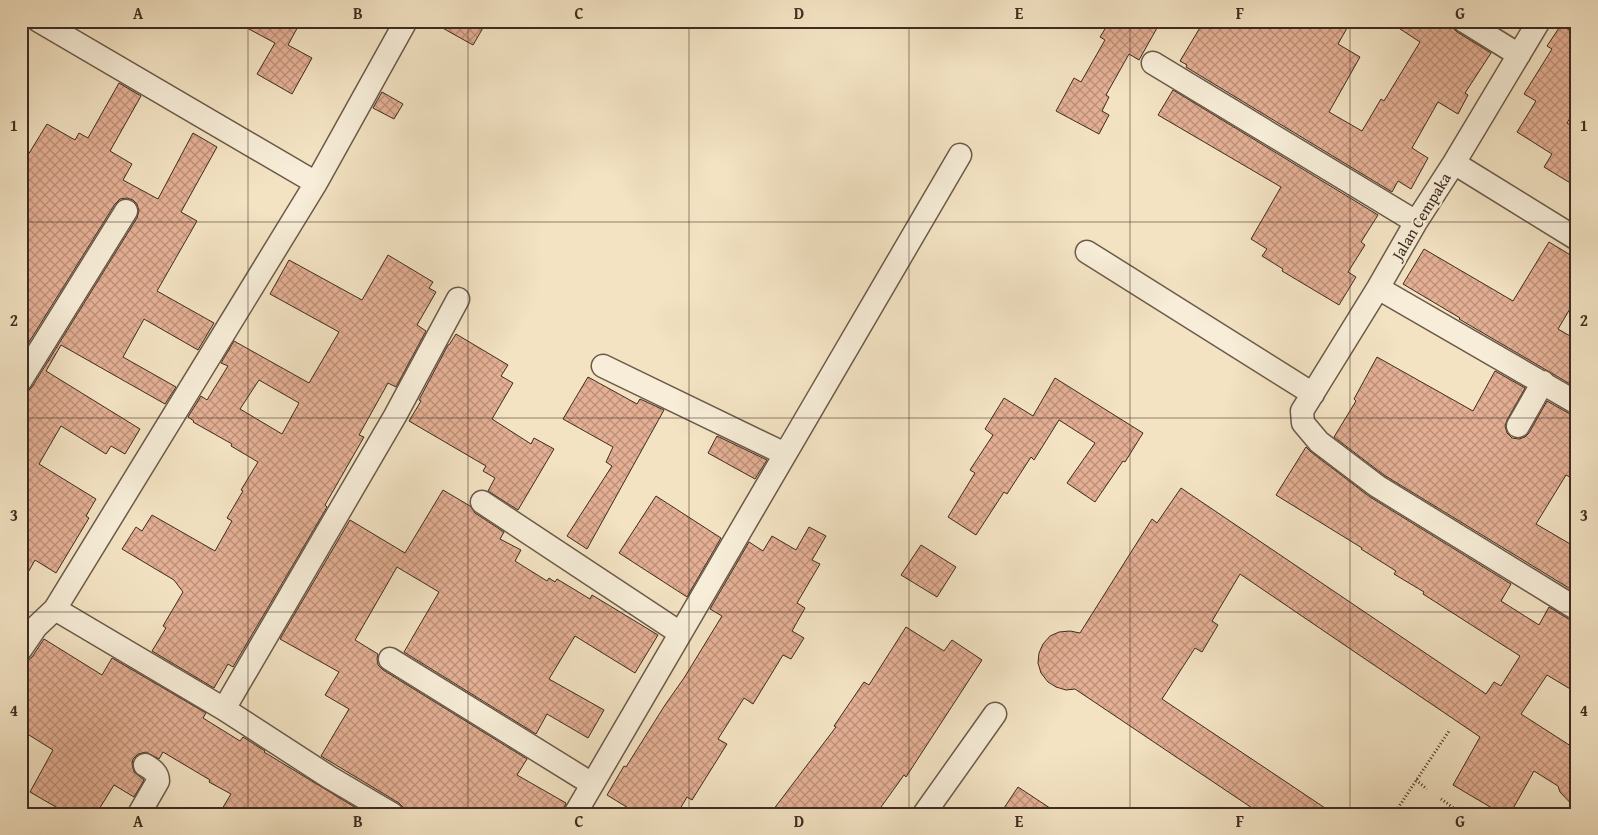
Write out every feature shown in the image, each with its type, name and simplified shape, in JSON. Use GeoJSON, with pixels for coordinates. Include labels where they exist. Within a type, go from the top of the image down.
{"type":"FeatureCollection","features":[{"type":"Feature","properties":{"kind":"street"},"geometry":{"type":"LineString","coordinates":[[39,21],[316,183]]}},
{"type":"Feature","properties":{"kind":"street"},"geometry":{"type":"LineString","coordinates":[[21,649],[36,627],[55,609],[316,183],[406,21]]}},
{"type":"Feature","properties":{"kind":"street"},"geometry":{"type":"LineString","coordinates":[[1464,21],[1519,55]]}},
{"type":"Feature","properties":{"kind":"street","name":"Jalan Cempaka"},"geometry":{"type":"LineString","coordinates":[[1308,402],[1539,21]]}},
{"type":"Feature","properties":{"kind":"street"},"geometry":{"type":"LineString","coordinates":[[1152,63],[1416,222]]}},
{"type":"Feature","properties":{"kind":"street"},"geometry":{"type":"LineString","coordinates":[[575,814],[960,155]]}},
{"type":"Feature","properties":{"kind":"street"},"geometry":{"type":"LineString","coordinates":[[1454,162],[1577,239]]}},
{"type":"Feature","properties":{"kind":"street"},"geometry":{"type":"LineString","coordinates":[[21,380],[126,211]]}},
{"type":"Feature","properties":{"kind":"street"},"geometry":{"type":"LineString","coordinates":[[1087,252],[1308,402],[1303,423],[1319,442],[1377,486],[1577,609]]}},
{"type":"Feature","properties":{"kind":"street"},"geometry":{"type":"LineString","coordinates":[[1378,288],[1577,403]]}},
{"type":"Feature","properties":{"kind":"street"},"geometry":{"type":"LineString","coordinates":[[224,710],[394,416],[458,299]]}},
{"type":"Feature","properties":{"kind":"street"},"geometry":{"type":"LineString","coordinates":[[603,366],[785,454]]}},
{"type":"Feature","properties":{"kind":"street"},"geometry":{"type":"LineString","coordinates":[[1518,426],[1543,382]]}},
{"type":"Feature","properties":{"kind":"street"},"geometry":{"type":"LineString","coordinates":[[482,502],[680,633]]}},
{"type":"Feature","properties":{"kind":"street"},"geometry":{"type":"LineString","coordinates":[[55,609],[224,710],[329,777],[392,814]]}},
{"type":"Feature","properties":{"kind":"street"},"geometry":{"type":"LineString","coordinates":[[390,659],[592,784]]}},
{"type":"Feature","properties":{"kind":"street"},"geometry":{"type":"LineString","coordinates":[[924,814],[995,714]]}},
{"type":"Feature","properties":{"kind":"street"},"geometry":{"type":"LineString","coordinates":[[138,814],[158,781],[155,772],[145,765]]}},
{"type":"Feature","properties":{"kind":"path"},"geometry":{"type":"LineString","coordinates":[[1394,814],[1449,731]]}},
{"type":"Feature","properties":{"kind":"path"},"geometry":{"type":"LineString","coordinates":[[1416,780],[1427,789]]}},
{"type":"Feature","properties":{"kind":"path"},"geometry":{"type":"LineString","coordinates":[[1441,799],[1462,814]]}},
{"type":"Feature","properties":{"kind":"building"},"geometry":{"type":"Polygon","coordinates":[[[234,21],[301,21],[288,45],[312,58],[292,94],[257,74],[275,43],[234,21]]]}},
{"type":"Feature","properties":{"kind":"building"},"geometry":{"type":"Polygon","coordinates":[[[430,21],[487,21],[473,45],[430,21]]]}},
{"type":"Feature","properties":{"kind":"building"},"geometry":{"type":"Polygon","coordinates":[[[1110,21],[1159,21],[1139,60],[1129,54],[1106,95],[1109,97],[1102,111],[1109,115],[1099,134],[1056,111],[1074,78],[1081,82],[1105,40],[1100,37],[1110,21]]]}},
{"type":"Feature","properties":{"kind":"building"},"geometry":{"type":"Polygon","coordinates":[[[1204,21],[1351,21],[1338,44],[1360,57],[1329,112],[1362,131],[1381,99],[1384,101],[1420,42],[1388,21],[1451,21],[1453,28],[1457,32],[1491,53],[1465,93],[1468,95],[1458,114],[1438,102],[1412,148],[1428,158],[1411,189],[1398,181],[1392,192],[1186,67],[1187,65],[1180,61],[1204,21]]]}},
{"type":"Feature","properties":{"kind":"building"},"geometry":{"type":"Polygon","coordinates":[[[1561,25],[1577,35],[1577,107],[1567,123],[1577,129],[1577,187],[1544,167],[1552,154],[1517,132],[1536,101],[1524,94],[1552,49],[1547,46],[1561,25]]]}},
{"type":"Feature","properties":{"kind":"building"},"geometry":{"type":"Polygon","coordinates":[[[119,83],[141,96],[110,151],[132,164],[123,180],[158,199],[193,133],[217,147],[181,212],[197,221],[157,291],[214,323],[198,350],[144,319],[123,357],[176,387],[165,404],[61,345],[46,371],[140,429],[125,454],[111,446],[106,454],[61,426],[39,464],[96,499],[86,516],[89,518],[56,573],[35,560],[21,585],[21,393],[28,391],[32,387],[137,218],[139,211],[137,204],[127,198],[120,199],[115,204],[21,355],[21,151],[28,155],[47,124],[75,140],[79,133],[88,138],[119,83]]]}},
{"type":"Feature","properties":{"kind":"building"},"geometry":{"type":"Polygon","coordinates":[[[1173,90],[1378,215],[1361,242],[1365,245],[1348,272],[1356,277],[1339,305],[1282,271],[1283,269],[1262,256],[1267,249],[1251,239],[1281,187],[1158,115],[1173,90]]]}},
{"type":"Feature","properties":{"kind":"building"},"geometry":{"type":"Polygon","coordinates":[[[382,92],[403,104],[394,119],[373,108],[382,92]]]}},
{"type":"Feature","properties":{"kind":"building"},"geometry":{"type":"Polygon","coordinates":[[[1549,242],[1577,259],[1577,297],[1558,329],[1577,340],[1577,388],[1403,284],[1424,249],[1513,301],[1549,242]]]}},
{"type":"Feature","properties":{"kind":"building"},"geometry":{"type":"Polygon","coordinates":[[[388,255],[433,282],[429,288],[436,292],[417,325],[426,331],[396,387],[388,383],[359,435],[364,437],[325,505],[327,507],[233,667],[228,664],[214,688],[152,651],[166,628],[163,626],[183,592],[174,580],[122,549],[136,527],[142,531],[152,515],[215,551],[232,521],[227,518],[258,462],[231,446],[232,444],[193,422],[188,417],[201,396],[207,400],[228,366],[221,363],[234,341],[309,383],[339,332],[270,294],[289,260],[362,300],[388,255]],[[259,380],[240,409],[282,434],[299,403],[259,380]]]}},
{"type":"Feature","properties":{"kind":"building"},"geometry":{"type":"Polygon","coordinates":[[[456,334],[508,365],[501,376],[513,383],[492,419],[531,444],[534,438],[554,449],[518,510],[488,491],[495,478],[483,471],[486,466],[409,421],[421,401],[419,400],[448,345],[456,334]]]}},
{"type":"Feature","properties":{"kind":"building"},"geometry":{"type":"Polygon","coordinates":[[[1377,357],[1473,411],[1495,371],[1525,388],[1505,426],[1507,433],[1512,438],[1519,439],[1529,433],[1547,401],[1577,416],[1577,481],[1566,475],[1536,524],[1577,548],[1577,593],[1384,475],[1334,437],[1356,401],[1354,399],[1377,357]]]}},
{"type":"Feature","properties":{"kind":"building"},"geometry":{"type":"Polygon","coordinates":[[[588,377],[637,404],[640,399],[664,410],[587,549],[567,536],[612,466],[606,462],[613,447],[563,419],[588,377]]]}},
{"type":"Feature","properties":{"kind":"building"},"geometry":{"type":"Polygon","coordinates":[[[1055,378],[1143,433],[1125,462],[1123,461],[1095,502],[1067,483],[1095,443],[1059,420],[1034,460],[1031,457],[1007,494],[1004,492],[976,535],[948,517],[975,473],[970,470],[993,435],[985,429],[1004,398],[1033,416],[1055,378]]]}},
{"type":"Feature","properties":{"kind":"building"},"geometry":{"type":"Polygon","coordinates":[[[717,436],[767,460],[755,479],[708,453],[717,436]]]}},
{"type":"Feature","properties":{"kind":"building"},"geometry":{"type":"Polygon","coordinates":[[[1306,447],[1370,497],[1511,584],[1501,601],[1539,625],[1549,607],[1570,620],[1577,622],[1577,693],[1547,675],[1521,714],[1577,750],[1577,810],[1560,792],[1558,786],[1534,771],[1510,814],[1502,814],[1453,785],[1480,737],[1240,574],[1212,621],[1218,625],[1202,652],[1195,648],[1162,699],[1334,814],[1261,814],[1075,689],[1066,690],[1056,687],[1048,682],[1041,673],[1038,663],[1039,653],[1043,644],[1050,636],[1059,632],[1070,631],[1080,633],[1152,519],[1157,523],[1181,488],[1486,694],[1494,682],[1501,686],[1520,656],[1423,594],[1424,592],[1394,574],[1396,571],[1362,548],[1276,495],[1306,447]]]}},
{"type":"Feature","properties":{"kind":"building"},"geometry":{"type":"Polygon","coordinates":[[[443,490],[470,506],[475,513],[504,532],[500,539],[521,550],[515,561],[547,581],[549,578],[555,582],[557,579],[590,599],[592,595],[658,635],[635,673],[575,636],[549,679],[604,710],[588,738],[547,714],[536,734],[404,652],[439,592],[397,567],[355,640],[378,654],[378,665],[383,670],[527,759],[517,775],[566,803],[562,814],[405,814],[403,807],[399,803],[321,756],[349,709],[325,695],[339,672],[280,639],[350,520],[405,553],[443,490]]]}},
{"type":"Feature","properties":{"kind":"building"},"geometry":{"type":"Polygon","coordinates":[[[656,496],[721,538],[687,597],[619,553],[656,496]]]}},
{"type":"Feature","properties":{"kind":"building"},"geometry":{"type":"Polygon","coordinates":[[[809,527],[826,536],[812,560],[820,564],[797,603],[805,608],[792,631],[804,638],[791,659],[783,655],[753,704],[744,698],[718,739],[727,744],[692,800],[687,797],[677,814],[638,814],[607,795],[624,766],[626,767],[684,678],[722,616],[710,609],[749,542],[763,551],[772,536],[796,550],[809,527]]]}},
{"type":"Feature","properties":{"kind":"building"},"geometry":{"type":"Polygon","coordinates":[[[921,545],[956,567],[937,597],[901,575],[921,545]]]}},
{"type":"Feature","properties":{"kind":"building"},"geometry":{"type":"Polygon","coordinates":[[[906,627],[944,651],[952,640],[982,660],[906,777],[904,775],[876,814],[770,814],[836,727],[834,726],[864,682],[869,685],[906,627]]]}},
{"type":"Feature","properties":{"kind":"building"},"geometry":{"type":"Polygon","coordinates":[[[44,639],[102,675],[112,658],[206,713],[203,718],[240,741],[243,737],[264,752],[366,814],[219,814],[231,794],[163,752],[159,759],[146,752],[138,754],[133,759],[134,772],[144,780],[134,797],[114,785],[96,814],[68,814],[30,792],[53,750],[21,730],[21,662],[27,661],[32,657],[44,639]]]}},
{"type":"Feature","properties":{"kind":"building"},"geometry":{"type":"Polygon","coordinates":[[[1018,787],[1059,814],[1000,814],[1018,787]]]}}]}
